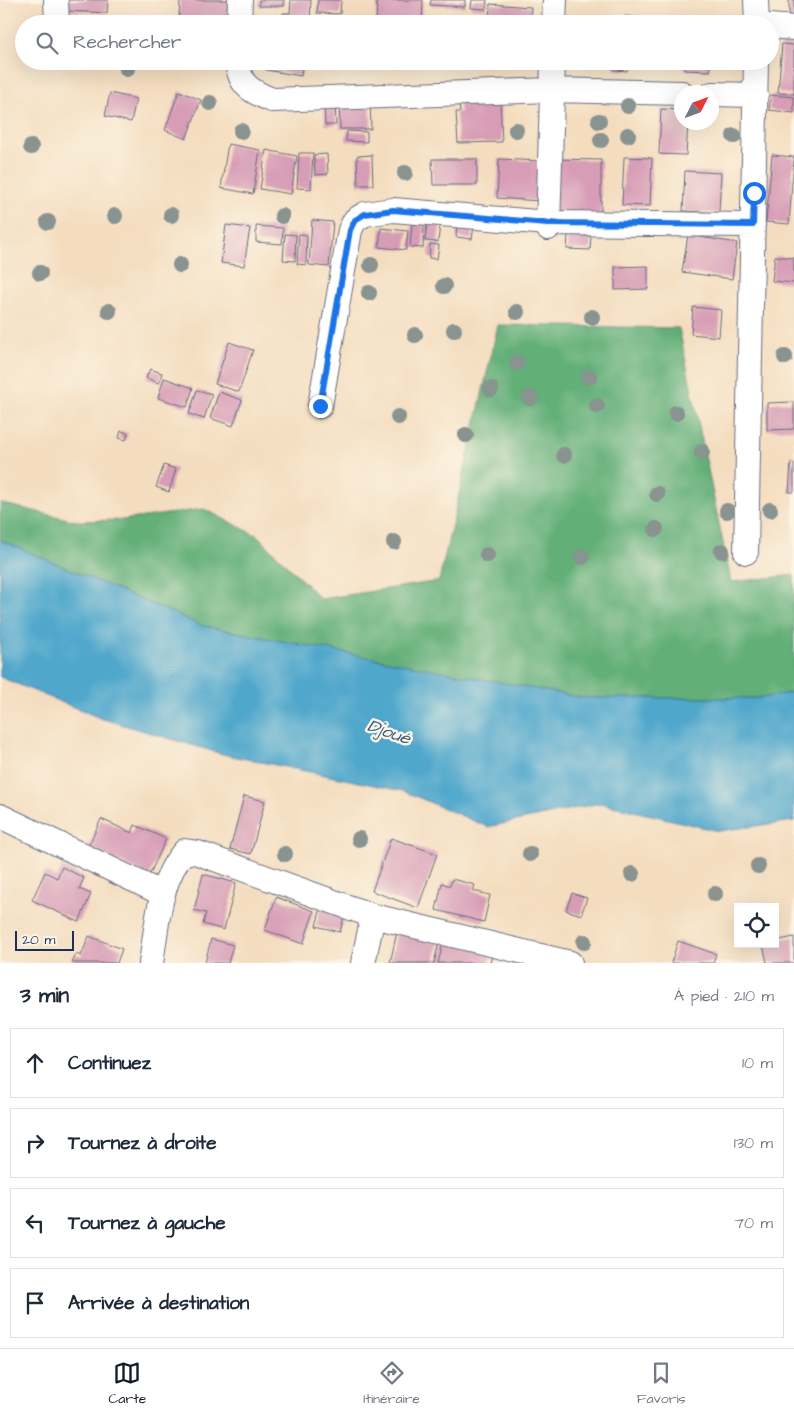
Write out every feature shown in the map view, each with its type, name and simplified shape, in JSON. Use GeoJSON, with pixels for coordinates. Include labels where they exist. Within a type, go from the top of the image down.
{"type":"FeatureCollection","features":[{"type":"Feature","properties":{"kind":"street"},"geometry":{"type":"LineString","coordinates":[[56,0],[57,15]]}},
{"type":"Feature","properties":{"kind":"street"},"geometry":{"type":"LineString","coordinates":[[239,15],[240,0]]}},
{"type":"Feature","properties":{"kind":"street"},"geometry":{"type":"LineString","coordinates":[[554,15],[555,0]]}},
{"type":"Feature","properties":{"kind":"street"},"geometry":{"type":"LineString","coordinates":[[756,0],[757,15]]}},
{"type":"Feature","properties":{"kind":"street"},"geometry":{"type":"LineString","coordinates":[[779,27],[794,28]]}},
{"type":"Feature","properties":{"kind":"street"},"geometry":{"type":"LineString","coordinates":[[238,70],[243,84],[256,93],[272,100],[552,90],[674,93]]}},
{"type":"Feature","properties":{"kind":"street"},"geometry":{"type":"LineString","coordinates":[[548,225],[553,70]]}},
{"type":"Feature","properties":{"kind":"street"},"geometry":{"type":"LineString","coordinates":[[746,552],[756,70]]}},
{"type":"Feature","properties":{"kind":"street"},"geometry":{"type":"LineString","coordinates":[[719,94],[756,96]]}},
{"type":"Feature","properties":{"kind":"street"},"geometry":{"type":"LineString","coordinates":[[320,406],[350,230],[355,220],[365,214],[393,210],[548,225],[753,225]]}},
{"type":"Feature","properties":{"kind":"street"},"geometry":{"type":"LineString","coordinates":[[0,816],[164,894]]}},
{"type":"Feature","properties":{"kind":"street"},"geometry":{"type":"LineString","coordinates":[[151,963],[164,894],[175,862],[185,851],[198,853],[372,916],[570,963]]}},
{"type":"Feature","properties":{"kind":"street"},"geometry":{"type":"LineString","coordinates":[[363,963],[372,916]]}},
{"type":"Feature","properties":{"kind":"green space"},"geometry":{"type":"Polygon","coordinates":[[[498,325],[679,328],[731,582],[794,575],[794,692],[761,698],[583,698],[203,626],[0,540],[0,503],[76,521],[122,520],[204,509],[258,536],[321,599],[439,581],[498,325]]]}},
{"type":"Feature","properties":{"kind":"water","name":"Djoué"},"geometry":{"type":"Polygon","coordinates":[[[0,540],[203,626],[583,698],[761,698],[794,692],[794,821],[718,831],[600,803],[488,827],[403,791],[222,754],[100,718],[0,677],[0,540]]]}},
{"type":"Feature","properties":{"kind":"building"},"geometry":{"type":"Polygon","coordinates":[[[68,0],[108,0],[107,13],[68,11],[68,0]]]}},
{"type":"Feature","properties":{"kind":"building"},"geometry":{"type":"Polygon","coordinates":[[[180,0],[232,0],[232,15],[179,15],[180,0]]]}},
{"type":"Feature","properties":{"kind":"building"},"geometry":{"type":"Polygon","coordinates":[[[259,0],[284,0],[284,6],[259,6],[259,0]]]}},
{"type":"Feature","properties":{"kind":"building"},"geometry":{"type":"Polygon","coordinates":[[[291,0],[311,0],[310,15],[283,15],[283,13],[290,13],[291,0]]]}},
{"type":"Feature","properties":{"kind":"building"},"geometry":{"type":"Polygon","coordinates":[[[318,0],[341,0],[340,14],[317,13],[318,0]]]}},
{"type":"Feature","properties":{"kind":"building"},"geometry":{"type":"Polygon","coordinates":[[[377,0],[423,0],[422,15],[376,15],[377,0]]]}},
{"type":"Feature","properties":{"kind":"building"},"geometry":{"type":"Polygon","coordinates":[[[431,0],[465,0],[465,7],[430,5],[431,0]]]}},
{"type":"Feature","properties":{"kind":"building"},"geometry":{"type":"Polygon","coordinates":[[[472,0],[487,0],[486,9],[471,8],[472,0]]]}},
{"type":"Feature","properties":{"kind":"building"},"geometry":{"type":"Polygon","coordinates":[[[789,0],[794,0],[794,21],[789,21],[789,0]]]}},
{"type":"Feature","properties":{"kind":"building"},"geometry":{"type":"Polygon","coordinates":[[[490,4],[531,7],[530,15],[489,15],[490,4]]]}},
{"type":"Feature","properties":{"kind":"building"},"geometry":{"type":"Polygon","coordinates":[[[782,44],[794,45],[794,94],[778,93],[782,44]]]}},
{"type":"Feature","properties":{"kind":"building"},"geometry":{"type":"Polygon","coordinates":[[[266,70],[302,70],[301,76],[266,70]]]}},
{"type":"Feature","properties":{"kind":"building"},"geometry":{"type":"Polygon","coordinates":[[[179,91],[201,100],[186,139],[165,130],[179,91]]]}},
{"type":"Feature","properties":{"kind":"building"},"geometry":{"type":"Polygon","coordinates":[[[110,93],[136,99],[131,122],[105,116],[110,93]]]}},
{"type":"Feature","properties":{"kind":"building"},"geometry":{"type":"Polygon","coordinates":[[[771,95],[794,97],[794,113],[769,110],[771,95]]]}},
{"type":"Feature","properties":{"kind":"building"},"geometry":{"type":"Polygon","coordinates":[[[370,98],[371,129],[340,129],[339,99],[370,98]]]}},
{"type":"Feature","properties":{"kind":"building"},"geometry":{"type":"Polygon","coordinates":[[[500,99],[502,142],[458,143],[456,112],[460,112],[459,101],[500,99]]]}},
{"type":"Feature","properties":{"kind":"building"},"geometry":{"type":"Polygon","coordinates":[[[324,100],[335,100],[336,125],[325,125],[324,100]]]}},
{"type":"Feature","properties":{"kind":"building"},"geometry":{"type":"Polygon","coordinates":[[[661,109],[674,110],[674,130],[688,130],[686,155],[659,154],[661,109]]]}},
{"type":"Feature","properties":{"kind":"building"},"geometry":{"type":"Polygon","coordinates":[[[347,131],[367,132],[367,142],[346,141],[347,131]]]}},
{"type":"Feature","properties":{"kind":"building"},"geometry":{"type":"Polygon","coordinates":[[[228,144],[260,150],[253,194],[221,188],[228,144]]]}},
{"type":"Feature","properties":{"kind":"building"},"geometry":{"type":"Polygon","coordinates":[[[266,150],[297,156],[291,194],[260,189],[266,150]]]}},
{"type":"Feature","properties":{"kind":"building"},"geometry":{"type":"Polygon","coordinates":[[[299,153],[313,153],[311,189],[297,188],[299,153]]]}},
{"type":"Feature","properties":{"kind":"building"},"geometry":{"type":"Polygon","coordinates":[[[327,154],[328,174],[315,175],[314,155],[327,154]]]}},
{"type":"Feature","properties":{"kind":"building"},"geometry":{"type":"Polygon","coordinates":[[[372,155],[373,185],[358,185],[357,156],[372,155]]]}},
{"type":"Feature","properties":{"kind":"building"},"geometry":{"type":"Polygon","coordinates":[[[772,155],[794,157],[789,224],[766,222],[772,155]]]}},
{"type":"Feature","properties":{"kind":"building"},"geometry":{"type":"Polygon","coordinates":[[[624,157],[652,158],[650,206],[622,205],[624,157]]]}},
{"type":"Feature","properties":{"kind":"building"},"geometry":{"type":"Polygon","coordinates":[[[432,159],[477,159],[477,185],[433,185],[432,159]]]}},
{"type":"Feature","properties":{"kind":"building"},"geometry":{"type":"Polygon","coordinates":[[[499,159],[541,161],[539,201],[497,198],[499,159]]]}},
{"type":"Feature","properties":{"kind":"building"},"geometry":{"type":"Polygon","coordinates":[[[554,159],[601,160],[601,216],[554,215],[554,159]]]}},
{"type":"Feature","properties":{"kind":"building"},"geometry":{"type":"Polygon","coordinates":[[[685,171],[721,173],[719,213],[683,211],[685,171]]]}},
{"type":"Feature","properties":{"kind":"building"},"geometry":{"type":"Polygon","coordinates":[[[312,220],[333,222],[329,267],[309,265],[312,220]]]}},
{"type":"Feature","properties":{"kind":"building"},"geometry":{"type":"Polygon","coordinates":[[[427,222],[440,224],[438,242],[425,241],[427,222]]]}},
{"type":"Feature","properties":{"kind":"building"},"geometry":{"type":"Polygon","coordinates":[[[412,224],[424,225],[423,248],[410,247],[412,224]]]}},
{"type":"Feature","properties":{"kind":"building"},"geometry":{"type":"Polygon","coordinates":[[[457,224],[474,226],[472,239],[456,237],[457,224]]]}},
{"type":"Feature","properties":{"kind":"building"},"geometry":{"type":"Polygon","coordinates":[[[226,225],[250,228],[244,266],[221,263],[226,225]]]}},
{"type":"Feature","properties":{"kind":"building"},"geometry":{"type":"Polygon","coordinates":[[[256,226],[283,228],[282,244],[256,242],[256,226]]]}},
{"type":"Feature","properties":{"kind":"building"},"geometry":{"type":"Polygon","coordinates":[[[381,228],[408,231],[406,250],[379,247],[381,228]]]}},
{"type":"Feature","properties":{"kind":"building"},"geometry":{"type":"Polygon","coordinates":[[[285,234],[296,235],[295,261],[283,260],[285,234]]]}},
{"type":"Feature","properties":{"kind":"building"},"geometry":{"type":"Polygon","coordinates":[[[299,234],[307,235],[306,265],[297,264],[299,234]]]}},
{"type":"Feature","properties":{"kind":"building"},"geometry":{"type":"Polygon","coordinates":[[[568,235],[591,236],[590,250],[567,249],[568,235]]]}},
{"type":"Feature","properties":{"kind":"building"},"geometry":{"type":"Polygon","coordinates":[[[688,235],[737,243],[732,279],[682,272],[688,235]]]}},
{"type":"Feature","properties":{"kind":"building"},"geometry":{"type":"Polygon","coordinates":[[[430,244],[439,245],[437,259],[429,258],[430,244]]]}},
{"type":"Feature","properties":{"kind":"building"},"geometry":{"type":"Polygon","coordinates":[[[775,256],[794,258],[794,283],[772,281],[775,256]]]}},
{"type":"Feature","properties":{"kind":"building"},"geometry":{"type":"Polygon","coordinates":[[[648,266],[648,289],[615,290],[615,267],[648,266]]]}},
{"type":"Feature","properties":{"kind":"building"},"geometry":{"type":"Polygon","coordinates":[[[693,307],[721,310],[719,337],[691,334],[693,307]]]}},
{"type":"Feature","properties":{"kind":"building"},"geometry":{"type":"Polygon","coordinates":[[[229,342],[253,350],[239,392],[215,384],[229,342]]]}},
{"type":"Feature","properties":{"kind":"building"},"geometry":{"type":"Polygon","coordinates":[[[150,369],[162,373],[159,383],[146,378],[150,369]]]}},
{"type":"Feature","properties":{"kind":"building"},"geometry":{"type":"Polygon","coordinates":[[[164,378],[193,388],[187,407],[158,398],[164,378]]]}},
{"type":"Feature","properties":{"kind":"building"},"geometry":{"type":"Polygon","coordinates":[[[197,390],[212,394],[204,419],[189,414],[197,390]]]}},
{"type":"Feature","properties":{"kind":"building"},"geometry":{"type":"Polygon","coordinates":[[[219,392],[242,400],[233,426],[210,418],[219,392]]]}},
{"type":"Feature","properties":{"kind":"building"},"geometry":{"type":"Polygon","coordinates":[[[794,402],[794,429],[767,430],[767,403],[794,402]]]}},
{"type":"Feature","properties":{"kind":"building"},"geometry":{"type":"Polygon","coordinates":[[[121,431],[128,433],[126,440],[119,438],[121,431]]]}},
{"type":"Feature","properties":{"kind":"building"},"geometry":{"type":"Polygon","coordinates":[[[791,462],[794,463],[794,492],[789,492],[791,462]]]}},
{"type":"Feature","properties":{"kind":"building"},"geometry":{"type":"Polygon","coordinates":[[[164,465],[176,469],[169,492],[156,487],[164,465]]]}},
{"type":"Feature","properties":{"kind":"building"},"geometry":{"type":"Polygon","coordinates":[[[244,796],[265,801],[251,854],[230,849],[244,796]]]}},
{"type":"Feature","properties":{"kind":"building"},"geometry":{"type":"Polygon","coordinates":[[[101,819],[132,833],[135,825],[166,839],[149,876],[88,847],[101,819]]]}},
{"type":"Feature","properties":{"kind":"building"},"geometry":{"type":"Polygon","coordinates":[[[391,838],[437,854],[418,908],[372,891],[391,838]]]}},
{"type":"Feature","properties":{"kind":"building"},"geometry":{"type":"Polygon","coordinates":[[[62,867],[84,878],[79,889],[91,894],[79,922],[32,900],[45,872],[57,878],[62,867]]]}},
{"type":"Feature","properties":{"kind":"building"},"geometry":{"type":"Polygon","coordinates":[[[203,874],[236,883],[224,930],[203,924],[206,913],[194,910],[203,874]]]}},
{"type":"Feature","properties":{"kind":"building"},"geometry":{"type":"Polygon","coordinates":[[[452,879],[475,885],[473,891],[490,895],[484,922],[436,910],[442,883],[450,886],[452,879]]]}},
{"type":"Feature","properties":{"kind":"building"},"geometry":{"type":"Polygon","coordinates":[[[572,893],[587,898],[581,915],[566,910],[572,893]]]}},
{"type":"Feature","properties":{"kind":"building"},"geometry":{"type":"Polygon","coordinates":[[[276,897],[314,911],[303,944],[265,930],[276,897]]]}},
{"type":"Feature","properties":{"kind":"building"},"geometry":{"type":"Polygon","coordinates":[[[321,907],[345,913],[340,932],[316,926],[321,907]]]}},
{"type":"Feature","properties":{"kind":"building"},"geometry":{"type":"Polygon","coordinates":[[[397,932],[439,942],[434,963],[390,963],[397,932]]]}},
{"type":"Feature","properties":{"kind":"building"},"geometry":{"type":"Polygon","coordinates":[[[445,935],[494,947],[490,963],[438,963],[445,935]]]}},
{"type":"Feature","properties":{"kind":"building"},"geometry":{"type":"Polygon","coordinates":[[[89,936],[122,949],[117,963],[72,963],[76,954],[81,956],[89,936]]]}},
{"type":"Feature","properties":{"kind":"building"},"geometry":{"type":"Polygon","coordinates":[[[794,937],[794,963],[767,963],[764,948],[779,948],[779,940],[794,937]]]}},
{"type":"Feature","properties":{"kind":"building"},"geometry":{"type":"Polygon","coordinates":[[[211,939],[233,945],[228,963],[205,963],[211,939]]]}},
{"type":"Feature","properties":{"kind":"building"},"geometry":{"type":"Polygon","coordinates":[[[678,941],[716,954],[713,963],[671,963],[678,941]]]}},
{"type":"Feature","properties":{"kind":"route"},"geometry":{"type":"LineString","coordinates":[[320,406],[350,230],[355,220],[365,214],[393,210],[548,223],[753,225],[754,193]]}}]}
